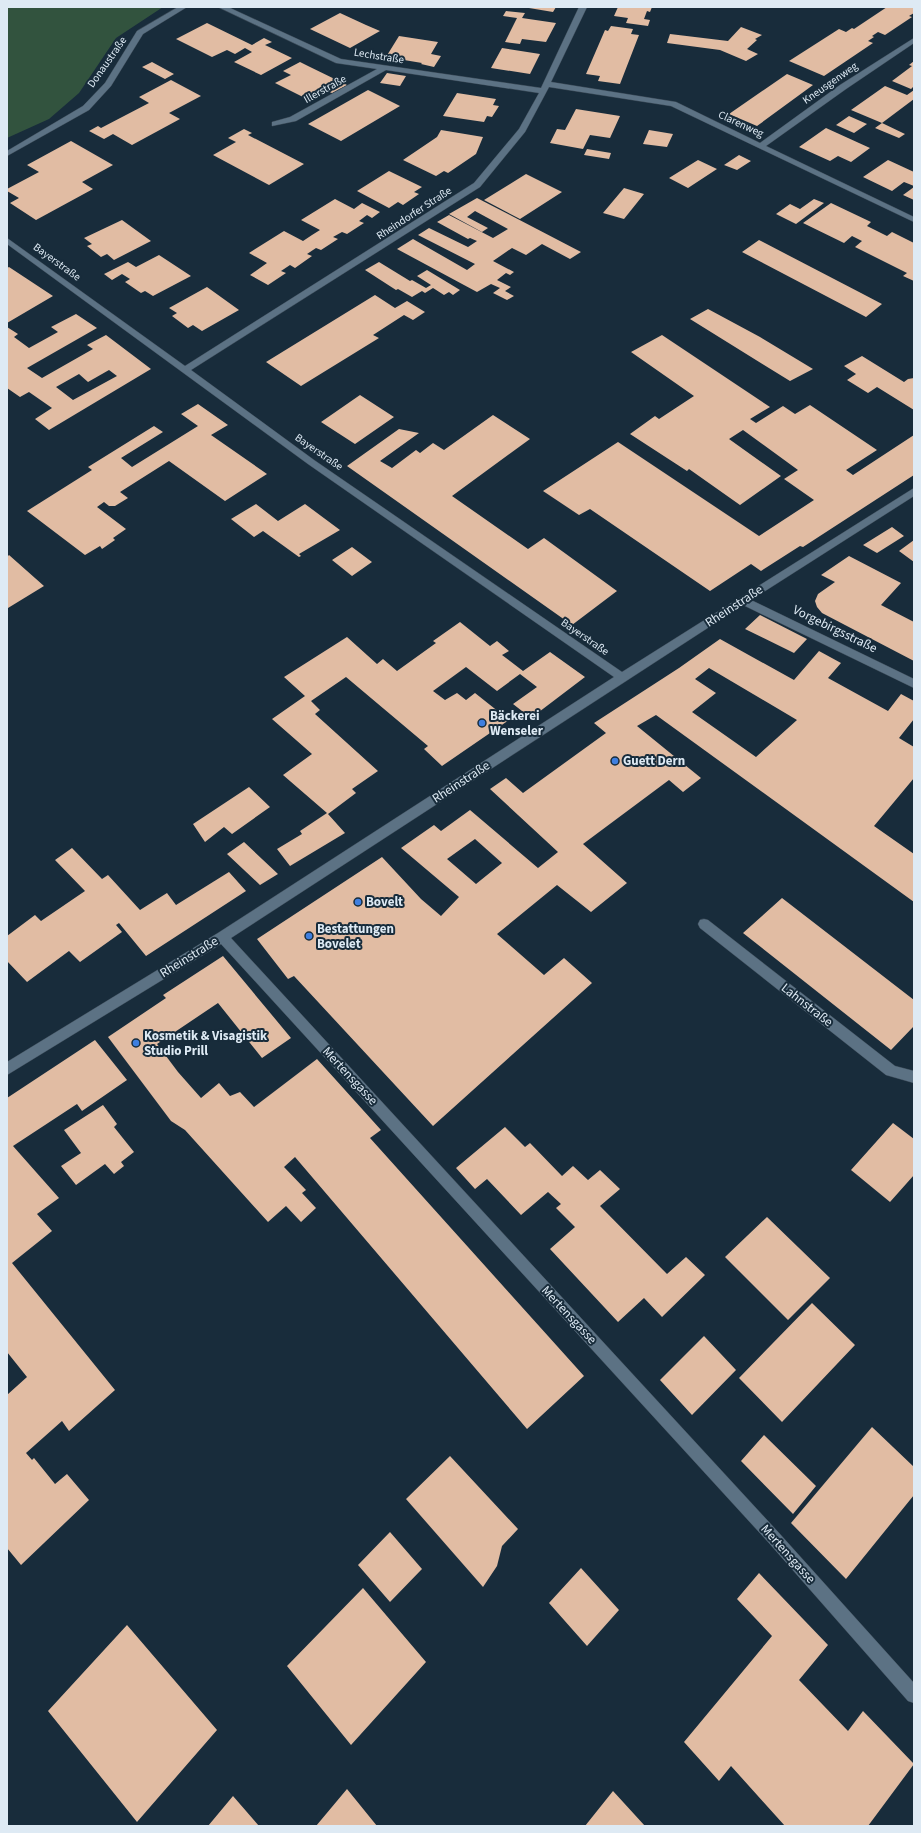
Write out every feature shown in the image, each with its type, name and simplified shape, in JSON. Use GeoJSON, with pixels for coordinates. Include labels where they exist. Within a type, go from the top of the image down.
{"type":"FeatureCollection","features":[{"type":"Feature","properties":{"kind":"street","name":"Donaustraße"},"geometry":{"type":"LineString","coordinates":[[7,154],[86,108],[108,84],[140,33],[184,7]]}},
{"type":"Feature","properties":{"kind":"street","name":"Lechstraße"},"geometry":{"type":"LineString","coordinates":[[222,7],[339,61],[545,88]]}},
{"type":"Feature","properties":{"kind":"street","name":"Rheindorfer Straße"},"geometry":{"type":"LineString","coordinates":[[185,370],[477,185],[522,130],[545,88],[583,7]]}},
{"type":"Feature","properties":{"kind":"street","name":"Kneusgenweg"},"geometry":{"type":"LineString","coordinates":[[760,146],[843,87],[914,40]]}},
{"type":"Feature","properties":{"kind":"street","name":"Illerstraße"},"geometry":{"type":"LineString","coordinates":[[275,124],[293,119],[384,68]]}},
{"type":"Feature","properties":{"kind":"street","name":"Clarenweg"},"geometry":{"type":"LineString","coordinates":[[545,88],[673,104],[914,220]]}},
{"type":"Feature","properties":{"kind":"street","name":"Bayerstraße"},"geometry":{"type":"LineString","coordinates":[[7,240],[311,462],[622,677]]}},
{"type":"Feature","properties":{"kind":"street","name":"Rheinstraße"},"geometry":{"type":"LineString","coordinates":[[7,1070],[222,937],[622,677],[914,491]]}},
{"type":"Feature","properties":{"kind":"street","name":"Vorgebirgsstraße"},"geometry":{"type":"LineString","coordinates":[[743,600],[914,684]]}},
{"type":"Feature","properties":{"kind":"street","name":"Lahnstraße"},"geometry":{"type":"LineString","coordinates":[[704,924],[891,1071],[914,1077]]}},
{"type":"Feature","properties":{"kind":"street","name":"Mertensgasse"},"geometry":{"type":"LineString","coordinates":[[222,937],[774,1538],[914,1695]]}},
{"type":"Feature","properties":{"kind":"green space"},"geometry":{"type":"Polygon","coordinates":[[[7,7],[163,7],[116,38],[79,93],[49,119],[7,138],[7,7]]]}},
{"type":"Feature","properties":{"kind":"building"},"geometry":{"type":"Polygon","coordinates":[[[523,7],[556,7],[553,12],[523,7]]]}},
{"type":"Feature","properties":{"kind":"building"},"geometry":{"type":"Polygon","coordinates":[[[618,7],[652,7],[650,12],[647,11],[644,19],[650,20],[648,26],[626,23],[628,18],[614,16],[618,7]]]}},
{"type":"Feature","properties":{"kind":"building"},"geometry":{"type":"Polygon","coordinates":[[[887,7],[914,7],[914,13],[909,16],[912,17],[885,35],[878,32],[872,36],[874,37],[868,41],[873,43],[824,76],[789,61],[839,29],[846,32],[852,28],[854,29],[887,7]]]}},
{"type":"Feature","properties":{"kind":"building"},"geometry":{"type":"Polygon","coordinates":[[[506,11],[525,13],[522,18],[556,23],[546,42],[522,39],[520,44],[505,42],[517,18],[503,16],[506,11]]]}},
{"type":"Feature","properties":{"kind":"building"},"geometry":{"type":"Polygon","coordinates":[[[340,13],[380,31],[350,48],[310,29],[340,13]]]}},
{"type":"Feature","properties":{"kind":"building"},"geometry":{"type":"Polygon","coordinates":[[[207,23],[252,45],[264,38],[272,42],[265,45],[292,58],[261,75],[234,62],[252,52],[245,48],[235,54],[227,50],[212,57],[176,39],[207,23]]]}},
{"type":"Feature","properties":{"kind":"building"},"geometry":{"type":"Polygon","coordinates":[[[611,26],[633,29],[631,34],[639,35],[620,84],[598,81],[600,76],[586,74],[605,30],[608,31],[611,26]]]}},
{"type":"Feature","properties":{"kind":"building"},"geometry":{"type":"Polygon","coordinates":[[[741,27],[762,35],[755,39],[757,40],[747,49],[758,54],[746,61],[720,50],[667,43],[670,34],[728,41],[741,27]]]}},
{"type":"Feature","properties":{"kind":"building"},"geometry":{"type":"Polygon","coordinates":[[[399,36],[438,42],[431,54],[441,56],[434,67],[421,64],[422,63],[386,57],[399,36]]]}},
{"type":"Feature","properties":{"kind":"building"},"geometry":{"type":"Polygon","coordinates":[[[502,48],[540,54],[530,74],[491,68],[502,48]]]}},
{"type":"Feature","properties":{"kind":"building"},"geometry":{"type":"Polygon","coordinates":[[[914,61],[914,86],[911,89],[892,81],[912,66],[909,65],[914,61]]]}},
{"type":"Feature","properties":{"kind":"building"},"geometry":{"type":"Polygon","coordinates":[[[152,62],[174,74],[165,79],[142,67],[152,62]]]}},
{"type":"Feature","properties":{"kind":"building"},"geometry":{"type":"Polygon","coordinates":[[[300,62],[347,85],[332,93],[324,90],[307,99],[275,83],[291,75],[283,71],[300,62]]]}},
{"type":"Feature","properties":{"kind":"building"},"geometry":{"type":"Polygon","coordinates":[[[387,73],[406,76],[400,86],[380,83],[387,73]]]}},
{"type":"Feature","properties":{"kind":"building"},"geometry":{"type":"Polygon","coordinates":[[[787,74],[813,85],[757,126],[729,114],[787,74]]]}},
{"type":"Feature","properties":{"kind":"building"},"geometry":{"type":"Polygon","coordinates":[[[171,80],[201,96],[169,113],[180,119],[132,145],[113,134],[104,139],[89,131],[98,126],[101,128],[149,103],[139,97],[171,80]]]}},
{"type":"Feature","properties":{"kind":"building"},"geometry":{"type":"Polygon","coordinates":[[[885,86],[907,95],[914,90],[914,99],[882,123],[851,110],[885,86]]]}},
{"type":"Feature","properties":{"kind":"building"},"geometry":{"type":"Polygon","coordinates":[[[368,90],[400,106],[341,141],[308,124],[368,90]]]}},
{"type":"Feature","properties":{"kind":"building"},"geometry":{"type":"Polygon","coordinates":[[[457,93],[496,99],[493,105],[499,106],[492,117],[487,116],[484,122],[443,116],[457,93]]]}},
{"type":"Feature","properties":{"kind":"building"},"geometry":{"type":"Polygon","coordinates":[[[576,109],[620,116],[610,138],[590,135],[583,149],[550,143],[557,129],[565,130],[576,109]]]}},
{"type":"Feature","properties":{"kind":"building"},"geometry":{"type":"Polygon","coordinates":[[[849,116],[867,124],[854,133],[836,125],[849,116]]]}},
{"type":"Feature","properties":{"kind":"building"},"geometry":{"type":"Polygon","coordinates":[[[882,123],[905,134],[899,138],[875,128],[882,123]]]}},
{"type":"Feature","properties":{"kind":"building"},"geometry":{"type":"Polygon","coordinates":[[[826,128],[870,148],[851,162],[838,156],[830,161],[799,147],[826,128]]]}},
{"type":"Feature","properties":{"kind":"building"},"geometry":{"type":"Polygon","coordinates":[[[244,129],[252,133],[248,135],[304,164],[269,185],[213,155],[236,142],[228,138],[244,129]]]}},
{"type":"Feature","properties":{"kind":"building"},"geometry":{"type":"Polygon","coordinates":[[[441,130],[483,137],[476,154],[448,173],[444,171],[436,176],[403,160],[437,137],[441,130]]]}},
{"type":"Feature","properties":{"kind":"building"},"geometry":{"type":"Polygon","coordinates":[[[649,130],[673,134],[667,147],[643,144],[649,130]]]}},
{"type":"Feature","properties":{"kind":"building"},"geometry":{"type":"Polygon","coordinates":[[[71,141],[113,165],[82,182],[93,189],[36,220],[10,203],[19,198],[7,191],[7,189],[39,172],[27,165],[71,141]]]}},
{"type":"Feature","properties":{"kind":"building"},"geometry":{"type":"Polygon","coordinates":[[[587,149],[611,153],[609,159],[584,155],[587,149]]]}},
{"type":"Feature","properties":{"kind":"building"},"geometry":{"type":"Polygon","coordinates":[[[739,155],[751,161],[737,170],[724,165],[739,155]]]}},
{"type":"Feature","properties":{"kind":"building"},"geometry":{"type":"Polygon","coordinates":[[[698,160],[717,169],[688,188],[669,178],[698,160]]]}},
{"type":"Feature","properties":{"kind":"building"},"geometry":{"type":"Polygon","coordinates":[[[888,160],[914,172],[914,186],[904,182],[892,191],[863,177],[888,160]]]}},
{"type":"Feature","properties":{"kind":"building"},"geometry":{"type":"Polygon","coordinates":[[[389,171],[422,187],[414,192],[419,194],[403,205],[398,202],[389,208],[357,191],[389,171]]]}},
{"type":"Feature","properties":{"kind":"building"},"geometry":{"type":"Polygon","coordinates":[[[526,174],[562,192],[520,219],[484,200],[526,174]]]}},
{"type":"Feature","properties":{"kind":"building"},"geometry":{"type":"Polygon","coordinates":[[[914,187],[914,200],[903,195],[914,187]]]}},
{"type":"Feature","properties":{"kind":"building"},"geometry":{"type":"Polygon","coordinates":[[[624,188],[644,194],[624,219],[603,213],[624,188]]]}},
{"type":"Feature","properties":{"kind":"building"},"geometry":{"type":"Polygon","coordinates":[[[477,198],[581,252],[570,259],[542,244],[526,255],[512,248],[493,261],[514,272],[510,275],[506,273],[497,280],[511,287],[505,291],[514,296],[507,300],[493,293],[500,288],[491,284],[477,292],[397,249],[413,239],[467,270],[475,264],[418,235],[429,228],[468,247],[477,241],[470,238],[468,239],[437,222],[449,215],[493,238],[508,229],[475,211],[467,217],[488,228],[482,232],[449,214],[477,198]]]}},
{"type":"Feature","properties":{"kind":"building"},"geometry":{"type":"Polygon","coordinates":[[[335,199],[354,209],[362,203],[380,212],[372,218],[367,215],[359,221],[364,223],[347,234],[342,232],[333,237],[338,239],[321,250],[316,248],[307,254],[312,256],[295,268],[290,265],[281,271],[286,273],[268,285],[250,275],[267,263],[249,253],[284,231],[303,241],[320,230],[301,220],[335,199]]]}},
{"type":"Feature","properties":{"kind":"building"},"geometry":{"type":"Polygon","coordinates":[[[814,199],[824,203],[796,224],[776,214],[790,204],[800,209],[814,199]]]}},
{"type":"Feature","properties":{"kind":"building"},"geometry":{"type":"Polygon","coordinates":[[[831,203],[871,222],[867,226],[887,236],[892,232],[914,243],[914,281],[903,276],[907,273],[855,247],[862,241],[852,236],[844,243],[803,223],[831,203]]]}},
{"type":"Feature","properties":{"kind":"building"},"geometry":{"type":"Polygon","coordinates":[[[122,220],[151,241],[114,260],[107,254],[101,257],[87,246],[92,244],[84,238],[122,220]]]}},
{"type":"Feature","properties":{"kind":"building"},"geometry":{"type":"Polygon","coordinates":[[[759,240],[882,304],[866,317],[742,252],[759,240]]]}},
{"type":"Feature","properties":{"kind":"building"},"geometry":{"type":"Polygon","coordinates":[[[159,255],[191,276],[153,296],[145,291],[141,293],[125,282],[130,279],[122,274],[112,280],[104,274],[128,262],[136,267],[159,255]]]}},
{"type":"Feature","properties":{"kind":"building"},"geometry":{"type":"Polygon","coordinates":[[[379,262],[410,281],[412,280],[426,288],[431,285],[417,276],[427,270],[460,290],[453,295],[449,292],[444,295],[433,288],[425,293],[422,291],[412,297],[398,289],[396,290],[365,270],[379,262]]]}},
{"type":"Feature","properties":{"kind":"building"},"geometry":{"type":"Polygon","coordinates":[[[9,267],[53,296],[7,323],[7,268],[9,267]]]}},
{"type":"Feature","properties":{"kind":"building"},"geometry":{"type":"Polygon","coordinates":[[[207,287],[239,310],[202,331],[193,325],[188,328],[172,316],[177,313],[169,308],[207,287]]]}},
{"type":"Feature","properties":{"kind":"building"},"geometry":{"type":"Polygon","coordinates":[[[375,295],[395,308],[407,301],[425,312],[413,320],[404,315],[373,335],[379,338],[301,386],[266,362],[375,295]]]}},
{"type":"Feature","properties":{"kind":"building"},"geometry":{"type":"Polygon","coordinates":[[[708,309],[760,337],[813,369],[790,381],[690,319],[708,309]]]}},
{"type":"Feature","properties":{"kind":"building"},"geometry":{"type":"Polygon","coordinates":[[[76,314],[97,328],[27,368],[42,378],[93,349],[87,345],[106,335],[151,369],[49,430],[35,419],[52,408],[29,392],[20,397],[7,388],[7,327],[18,334],[14,337],[29,348],[58,332],[51,327],[76,314]],[[109,370],[88,382],[79,374],[56,387],[73,400],[117,376],[109,370]]]}},
{"type":"Feature","properties":{"kind":"building"},"geometry":{"type":"Polygon","coordinates":[[[662,335],[770,407],[750,419],[756,423],[783,406],[795,414],[810,405],[877,450],[846,470],[853,475],[914,435],[914,475],[803,547],[800,546],[761,571],[751,564],[710,591],[590,509],[579,515],[543,491],[618,442],[759,536],[814,500],[784,479],[798,470],[743,430],[729,439],[781,476],[740,505],[689,469],[687,471],[630,434],[655,416],[659,419],[694,396],[631,352],[662,335]]]}},
{"type":"Feature","properties":{"kind":"building"},"geometry":{"type":"Polygon","coordinates":[[[862,356],[904,382],[908,379],[914,378],[914,410],[877,387],[868,393],[847,380],[856,374],[844,366],[862,356]]]}},
{"type":"Feature","properties":{"kind":"building"},"geometry":{"type":"Polygon","coordinates":[[[360,395],[394,417],[355,444],[321,422],[360,395]]]}},
{"type":"Feature","properties":{"kind":"building"},"geometry":{"type":"Polygon","coordinates":[[[198,404],[228,425],[211,435],[267,474],[225,501],[169,461],[120,492],[128,498],[115,506],[109,506],[104,502],[97,507],[126,529],[113,538],[115,540],[102,549],[100,546],[85,555],[27,511],[92,470],[88,467],[154,426],[163,432],[121,458],[132,467],[198,426],[181,414],[198,404]]]}},
{"type":"Feature","properties":{"kind":"building"},"geometry":{"type":"Polygon","coordinates":[[[493,415],[530,439],[452,496],[528,549],[544,538],[617,591],[572,625],[347,466],[399,429],[419,433],[380,461],[392,468],[416,450],[420,453],[433,443],[444,450],[493,415]]]}},
{"type":"Feature","properties":{"kind":"building"},"geometry":{"type":"Polygon","coordinates":[[[256,504],[278,521],[305,504],[340,530],[299,554],[301,556],[299,557],[263,531],[254,537],[231,519],[256,504]]]}},
{"type":"Feature","properties":{"kind":"building"},"geometry":{"type":"Polygon","coordinates":[[[892,527],[904,536],[877,553],[863,545],[892,527]]]}},
{"type":"Feature","properties":{"kind":"building"},"geometry":{"type":"Polygon","coordinates":[[[914,540],[914,562],[899,551],[914,540]]]}},
{"type":"Feature","properties":{"kind":"building"},"geometry":{"type":"Polygon","coordinates":[[[352,547],[372,562],[352,576],[332,560],[352,547]]]}},
{"type":"Feature","properties":{"kind":"building"},"geometry":{"type":"Polygon","coordinates":[[[9,555],[44,586],[8,608],[7,557],[9,555]]]}},
{"type":"Feature","properties":{"kind":"building"},"geometry":{"type":"Polygon","coordinates":[[[849,556],[901,583],[881,605],[914,622],[914,661],[822,613],[817,607],[815,601],[818,594],[835,582],[821,575],[849,556]]]}},
{"type":"Feature","properties":{"kind":"building"},"geometry":{"type":"Polygon","coordinates":[[[760,615],[807,639],[794,653],[745,629],[760,615]]]}},
{"type":"Feature","properties":{"kind":"building"},"geometry":{"type":"Polygon","coordinates":[[[460,622],[490,646],[497,641],[509,651],[502,655],[523,671],[550,652],[585,677],[531,718],[513,704],[537,687],[520,674],[497,691],[466,667],[433,691],[445,700],[457,693],[466,700],[475,693],[509,720],[442,766],[424,749],[428,746],[346,677],[311,701],[320,710],[315,714],[378,771],[352,789],[356,793],[328,814],[345,833],[290,866],[277,849],[302,834],[300,831],[327,813],[283,775],[312,754],[272,719],[305,696],[284,677],[347,637],[377,664],[383,659],[397,671],[436,643],[433,641],[460,622]]]}},
{"type":"Feature","properties":{"kind":"building"},"geometry":{"type":"Polygon","coordinates":[[[720,639],[794,680],[819,651],[841,663],[828,678],[888,711],[901,694],[914,701],[914,719],[899,738],[914,747],[914,778],[874,826],[914,854],[914,902],[656,715],[637,726],[701,778],[683,792],[669,780],[583,844],[627,883],[591,912],[557,885],[497,934],[544,975],[564,958],[592,983],[433,1126],[294,976],[288,979],[257,939],[382,857],[421,899],[441,916],[459,897],[401,848],[434,825],[441,831],[470,810],[538,868],[558,852],[490,789],[506,778],[523,793],[606,733],[594,723],[679,668],[720,639]],[[709,668],[695,679],[716,693],[692,712],[756,757],[797,720],[709,668]],[[475,839],[447,859],[476,884],[502,863],[475,839]]]}},
{"type":"Feature","properties":{"kind":"building"},"geometry":{"type":"Polygon","coordinates":[[[249,787],[270,807],[232,834],[224,827],[205,842],[193,824],[249,787]]]}},
{"type":"Feature","properties":{"kind":"building"},"geometry":{"type":"Polygon","coordinates":[[[244,842],[278,874],[260,885],[227,854],[244,842]]]}},
{"type":"Feature","properties":{"kind":"building"},"geometry":{"type":"Polygon","coordinates":[[[72,848],[102,879],[108,875],[140,910],[167,893],[176,905],[229,872],[246,891],[146,956],[119,923],[116,925],[122,932],[80,962],[69,951],[27,982],[7,961],[7,936],[35,915],[41,921],[85,891],[55,860],[72,848]]]}},
{"type":"Feature","properties":{"kind":"building"},"geometry":{"type":"Polygon","coordinates":[[[782,898],[914,1000],[914,1026],[891,1050],[743,933],[782,898]]]}},
{"type":"Feature","properties":{"kind":"building"},"geometry":{"type":"Polygon","coordinates":[[[223,956],[291,1038],[262,1058],[218,1003],[157,1044],[178,1072],[201,1098],[219,1083],[230,1096],[240,1092],[254,1107],[317,1059],[381,1130],[370,1138],[584,1376],[527,1429],[295,1157],[284,1167],[306,1190],[302,1193],[316,1208],[301,1222],[286,1206],[268,1222],[185,1130],[171,1121],[108,1037],[166,998],[163,995],[223,956]]]}},
{"type":"Feature","properties":{"kind":"building"},"geometry":{"type":"Polygon","coordinates":[[[95,1040],[127,1080],[82,1111],[77,1104],[13,1146],[59,1198],[37,1214],[52,1231],[12,1263],[115,1390],[69,1431],[62,1421],[26,1453],[32,1460],[34,1458],[55,1484],[67,1474],[89,1500],[21,1565],[7,1548],[7,1395],[27,1377],[7,1352],[7,1098],[95,1040]]]}},
{"type":"Feature","properties":{"kind":"building"},"geometry":{"type":"Polygon","coordinates":[[[103,1105],[117,1124],[114,1127],[134,1152],[121,1162],[124,1166],[114,1174],[105,1164],[76,1185],[61,1166],[81,1153],[64,1130],[103,1105]]]}},
{"type":"Feature","properties":{"kind":"building"},"geometry":{"type":"Polygon","coordinates":[[[893,1123],[914,1139],[914,1175],[890,1202],[851,1170],[893,1123]]]}},
{"type":"Feature","properties":{"kind":"building"},"geometry":{"type":"Polygon","coordinates":[[[505,1127],[525,1147],[530,1143],[562,1176],[573,1166],[588,1180],[600,1170],[620,1189],[600,1206],[667,1274],[686,1257],[705,1275],[662,1317],[644,1298],[618,1322],[550,1249],[575,1227],[556,1208],[561,1204],[548,1192],[521,1215],[487,1179],[475,1189],[456,1168],[505,1127]]]}},
{"type":"Feature","properties":{"kind":"building"},"geometry":{"type":"Polygon","coordinates":[[[767,1217],[830,1278],[788,1320],[725,1257],[767,1217]]]}},
{"type":"Feature","properties":{"kind":"building"},"geometry":{"type":"Polygon","coordinates":[[[812,1303],[855,1345],[782,1422],[739,1378],[812,1303]]]}},
{"type":"Feature","properties":{"kind":"building"},"geometry":{"type":"Polygon","coordinates":[[[704,1336],[736,1370],[692,1415],[660,1380],[704,1336]]]}},
{"type":"Feature","properties":{"kind":"building"},"geometry":{"type":"Polygon","coordinates":[[[872,1427],[914,1467],[914,1495],[846,1579],[791,1523],[872,1427]]]}},
{"type":"Feature","properties":{"kind":"building"},"geometry":{"type":"Polygon","coordinates":[[[764,1435],[816,1486],[793,1514],[741,1461],[764,1435]]]}},
{"type":"Feature","properties":{"kind":"building"},"geometry":{"type":"Polygon","coordinates":[[[450,1456],[518,1529],[502,1546],[497,1566],[483,1587],[406,1499],[450,1456]]]}},
{"type":"Feature","properties":{"kind":"building"},"geometry":{"type":"Polygon","coordinates":[[[390,1532],[422,1569],[390,1602],[358,1565],[390,1532]]]}},
{"type":"Feature","properties":{"kind":"building"},"geometry":{"type":"Polygon","coordinates":[[[581,1568],[619,1610],[587,1646],[549,1603],[581,1568]]]}},
{"type":"Feature","properties":{"kind":"building"},"geometry":{"type":"Polygon","coordinates":[[[759,1573],[828,1645],[799,1680],[848,1731],[863,1711],[914,1764],[868,1826],[785,1826],[731,1766],[719,1781],[684,1742],[772,1636],[737,1599],[759,1573]]]}},
{"type":"Feature","properties":{"kind":"building"},"geometry":{"type":"Polygon","coordinates":[[[363,1588],[426,1662],[351,1745],[287,1666],[363,1588]]]}},
{"type":"Feature","properties":{"kind":"building"},"geometry":{"type":"Polygon","coordinates":[[[127,1625],[217,1730],[137,1822],[48,1711],[127,1625]]]}},
{"type":"Feature","properties":{"kind":"building"},"geometry":{"type":"Polygon","coordinates":[[[347,1789],[377,1826],[316,1826],[347,1789]]]}},
{"type":"Feature","properties":{"kind":"building"},"geometry":{"type":"Polygon","coordinates":[[[613,1791],[645,1826],[585,1826],[613,1791]]]}},
{"type":"Feature","properties":{"kind":"building"},"geometry":{"type":"Polygon","coordinates":[[[233,1796],[259,1826],[208,1826],[233,1796]]]}},
{"type":"Feature","properties":{"kind":"place","name":"Bäckerei Wenseler"},"geometry":{"type":"Point","coordinates":[482,723]}},
{"type":"Feature","properties":{"kind":"place","name":"Guett Dern"},"geometry":{"type":"Point","coordinates":[615,761]}},
{"type":"Feature","properties":{"kind":"place","name":"Bovelt"},"geometry":{"type":"Point","coordinates":[358,902]}},
{"type":"Feature","properties":{"kind":"place","name":"Bestattungen Bovelet"},"geometry":{"type":"Point","coordinates":[309,936]}},
{"type":"Feature","properties":{"kind":"place","name":"Kosmetik & Visagistik Studio Prill"},"geometry":{"type":"Point","coordinates":[136,1043]}}]}
